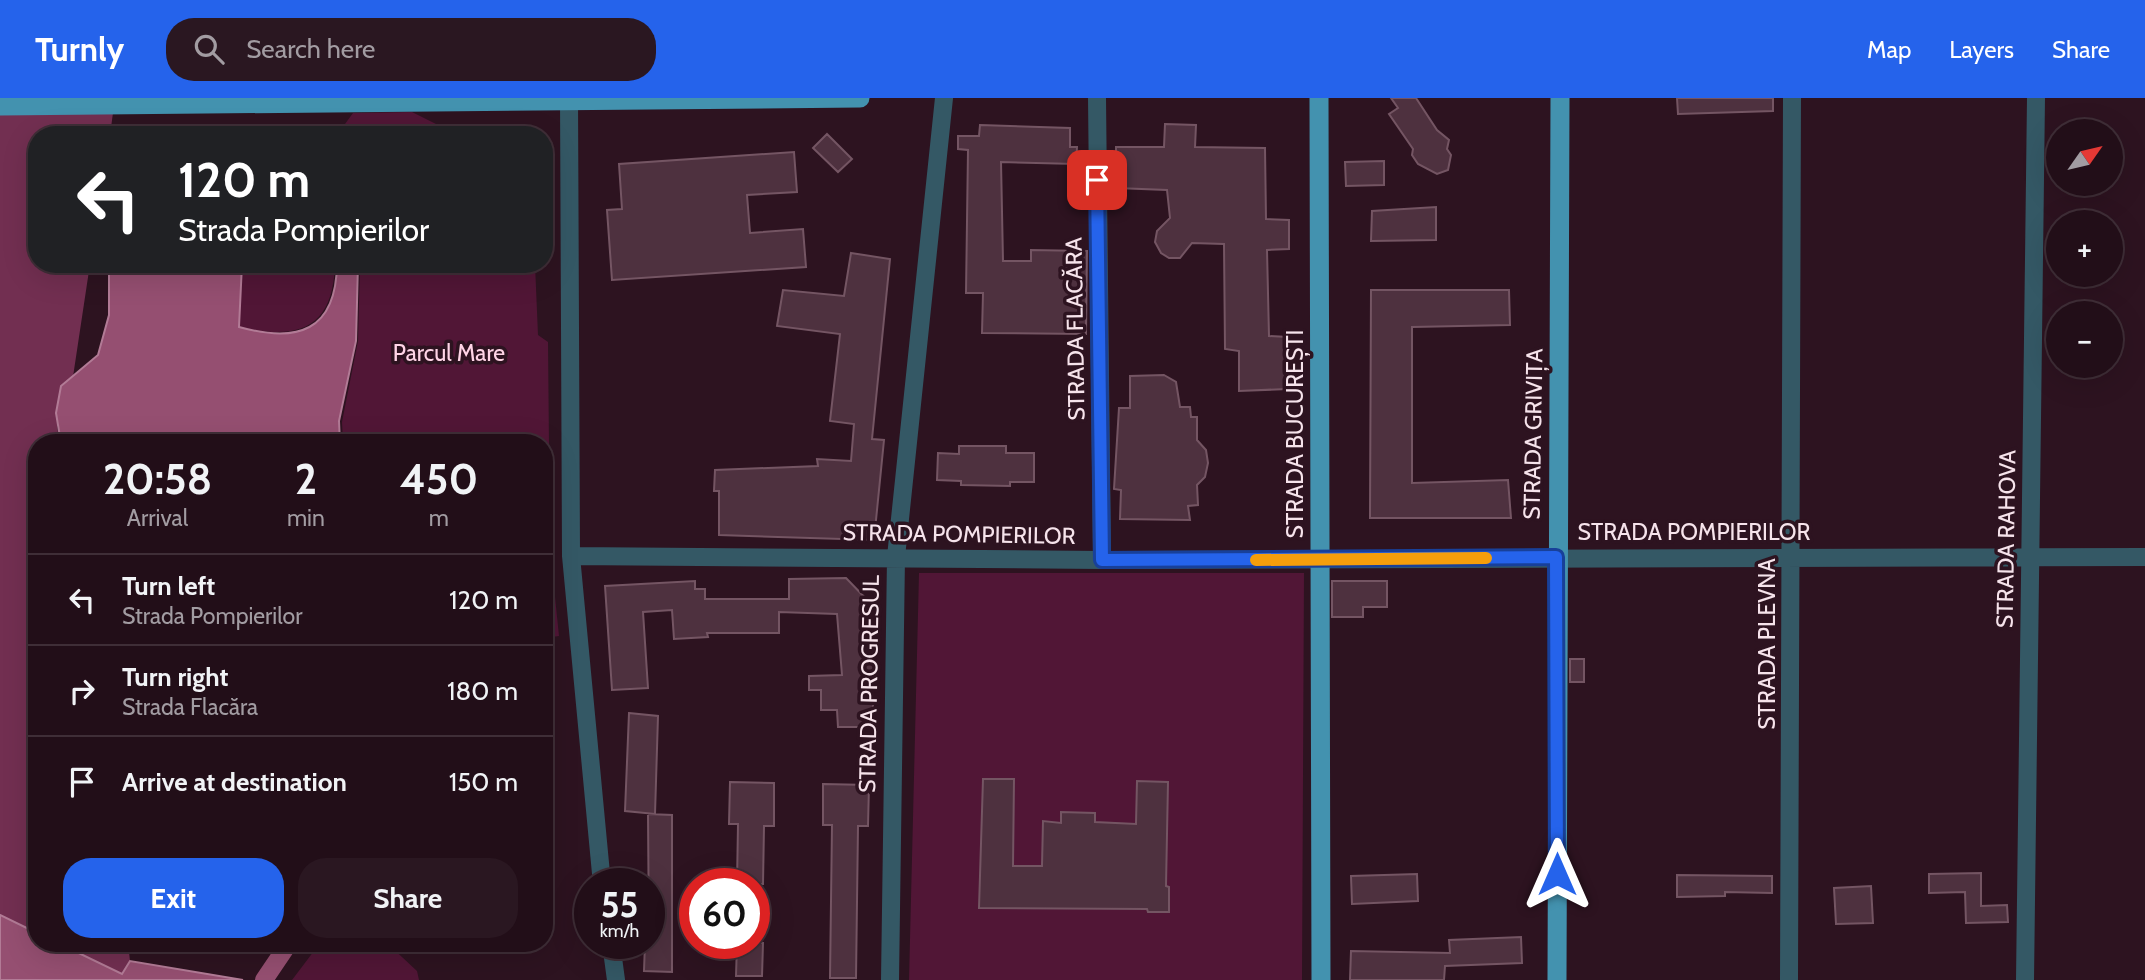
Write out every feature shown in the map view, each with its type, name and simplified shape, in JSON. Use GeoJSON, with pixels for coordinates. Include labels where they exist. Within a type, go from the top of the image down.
{"type":"FeatureCollection","features":[{"type":"Feature","properties":{"kind":"main road"},"geometry":{"type":"LineString","coordinates":[[0,106],[860,98]]}},
{"type":"Feature","properties":{"kind":"main road","name":"STRADA BUCUREȘTI"},"geometry":{"type":"LineString","coordinates":[[1319,98],[1321,980]]}},
{"type":"Feature","properties":{"kind":"main road","name":"STRADA GRIVIȚA"},"geometry":{"type":"LineString","coordinates":[[1557,980],[1556,557],[1560,98]]}},
{"type":"Feature","properties":{"kind":"street","name":"STRADA PROGRESUL"},"geometry":{"type":"LineString","coordinates":[[890,980],[896,557],[944,98]]}},
{"type":"Feature","properties":{"kind":"street","name":"STRADA FLACĂRA"},"geometry":{"type":"LineString","coordinates":[[1097,98],[1102,560]]}},
{"type":"Feature","properties":{"kind":"street","name":"STRADA PLEVNA"},"geometry":{"type":"LineString","coordinates":[[1789,980],[1792,98]]}},
{"type":"Feature","properties":{"kind":"street","name":"STRADA RAHOVA"},"geometry":{"type":"LineString","coordinates":[[2025,980],[2036,98]]}},
{"type":"Feature","properties":{"kind":"street"},"geometry":{"type":"LineString","coordinates":[[569,100],[571,555],[600,868]]}},
{"type":"Feature","properties":{"kind":"street","name":"STRADA POMPIERILOR"},"geometry":{"type":"LineString","coordinates":[[571,555],[1102,560],[2145,557]]}},
{"type":"Feature","properties":{"kind":"street"},"geometry":{"type":"LineString","coordinates":[[613,959],[616,980]]}},
{"type":"Feature","properties":{"kind":"green space"},"geometry":{"type":"Polygon","coordinates":[[[412,112],[440,126],[344,126],[353,113],[412,112]]]}},
{"type":"Feature","properties":{"kind":"green space"},"geometry":{"type":"Polygon","coordinates":[[[242,273],[334,273],[327,304],[319,317],[308,326],[278,332],[239,327],[242,273]]]}},
{"type":"Feature","properties":{"kind":"green space","name":"Parcul Mare"},"geometry":{"type":"Polygon","coordinates":[[[360,273],[535,273],[538,335],[548,342],[549,434],[343,434],[342,422],[358,341],[360,273]]]}},
{"type":"Feature","properties":{"kind":"green space"},"geometry":{"type":"Polygon","coordinates":[[[919,573],[1304,573],[1302,980],[909,980],[919,573]]]}},
{"type":"Feature","properties":{"kind":"green space","name":"Parcul Mare"},"geometry":{"type":"Polygon","coordinates":[[[553,577],[559,636],[553,637],[553,577]]]}},
{"type":"Feature","properties":{"kind":"green space"},"geometry":{"type":"Polygon","coordinates":[[[313,952],[397,952],[417,971],[419,980],[292,980],[313,952]]]}},
{"type":"Feature","properties":{"kind":"shaded area"},"geometry":{"type":"Polygon","coordinates":[[[0,98],[115,98],[111,126],[28,126],[28,273],[89,273],[71,390],[57,424],[58,434],[28,434],[28,929],[0,915],[0,98]]]}},
{"type":"Feature","properties":{"kind":"shaded area"},"geometry":{"type":"Polygon","coordinates":[[[109,273],[242,273],[239,327],[260,332],[295,332],[309,327],[321,318],[329,305],[336,273],[358,273],[356,341],[339,421],[340,434],[60,434],[56,413],[61,386],[98,355],[109,315],[109,273]]]}},
{"type":"Feature","properties":{"kind":"shaded area"},"geometry":{"type":"Polygon","coordinates":[[[0,915],[28,929],[28,952],[77,952],[122,974],[130,961],[243,980],[0,980],[0,915]]]}},
{"type":"Feature","properties":{"kind":"shaded area"},"geometry":{"type":"Polygon","coordinates":[[[77,952],[129,952],[130,961],[122,974],[77,952]]]}},
{"type":"Feature","properties":{"kind":"building"},"geometry":{"type":"Polygon","coordinates":[[[1391,98],[1416,98],[1437,130],[1449,140],[1447,149],[1451,155],[1448,170],[1437,174],[1418,164],[1412,155],[1413,149],[1389,114],[1398,108],[1391,98]]]}},
{"type":"Feature","properties":{"kind":"building"},"geometry":{"type":"Polygon","coordinates":[[[1677,98],[1773,98],[1773,111],[1678,114],[1677,98]]]}},
{"type":"Feature","properties":{"kind":"building"},"geometry":{"type":"Polygon","coordinates":[[[1165,124],[1196,125],[1195,147],[1265,148],[1266,219],[1289,220],[1289,249],[1267,250],[1269,336],[1288,337],[1287,389],[1239,391],[1239,351],[1225,349],[1224,244],[1192,243],[1180,258],[1169,258],[1161,253],[1155,242],[1157,231],[1170,218],[1167,190],[1116,188],[1116,147],[1164,147],[1165,124]]]}},
{"type":"Feature","properties":{"kind":"building"},"geometry":{"type":"Polygon","coordinates":[[[980,125],[1070,128],[1070,147],[1077,147],[1076,164],[1001,162],[1003,261],[1031,261],[1031,250],[1087,251],[1086,334],[982,333],[983,293],[966,293],[968,150],[958,149],[958,136],[979,136],[980,125]]]}},
{"type":"Feature","properties":{"kind":"building"},"geometry":{"type":"Polygon","coordinates":[[[827,134],[852,159],[838,172],[813,148],[827,134]]]}},
{"type":"Feature","properties":{"kind":"building"},"geometry":{"type":"Polygon","coordinates":[[[794,152],[797,192],[747,195],[750,233],[803,229],[806,267],[612,280],[607,210],[622,209],[619,164],[794,152]]]}},
{"type":"Feature","properties":{"kind":"building"},"geometry":{"type":"Polygon","coordinates":[[[1384,161],[1384,185],[1346,186],[1345,162],[1384,161]]]}},
{"type":"Feature","properties":{"kind":"building"},"geometry":{"type":"Polygon","coordinates":[[[1436,207],[1436,240],[1371,241],[1372,211],[1436,207]]]}},
{"type":"Feature","properties":{"kind":"building"},"geometry":{"type":"Polygon","coordinates":[[[851,253],[890,259],[872,439],[884,440],[874,540],[719,535],[719,491],[714,491],[715,470],[818,466],[817,459],[851,461],[854,424],[830,421],[840,334],[777,326],[783,290],[844,296],[851,253]]]}},
{"type":"Feature","properties":{"kind":"building"},"geometry":{"type":"Polygon","coordinates":[[[1371,290],[1509,290],[1510,325],[1412,327],[1412,483],[1508,480],[1511,518],[1370,518],[1371,290]]]}},
{"type":"Feature","properties":{"kind":"building"},"geometry":{"type":"Polygon","coordinates":[[[1164,375],[1176,382],[1180,407],[1190,407],[1191,417],[1197,417],[1197,440],[1206,450],[1208,463],[1205,477],[1197,485],[1198,505],[1188,506],[1190,520],[1120,519],[1121,490],[1114,489],[1119,408],[1130,408],[1130,376],[1164,375]]]}},
{"type":"Feature","properties":{"kind":"building"},"geometry":{"type":"Polygon","coordinates":[[[959,446],[1006,446],[1006,453],[1034,453],[1034,482],[1010,482],[1010,486],[961,485],[961,481],[937,480],[938,453],[959,454],[959,446]]]}},
{"type":"Feature","properties":{"kind":"building"},"geometry":{"type":"Polygon","coordinates":[[[846,578],[873,606],[873,727],[838,727],[837,710],[821,710],[821,690],[809,690],[809,676],[842,675],[837,614],[779,612],[779,633],[707,633],[708,637],[674,639],[672,610],[643,612],[648,688],[612,690],[605,586],[695,581],[695,589],[705,589],[705,599],[789,599],[789,579],[846,578]]]}},
{"type":"Feature","properties":{"kind":"building"},"geometry":{"type":"Polygon","coordinates":[[[1332,581],[1387,581],[1387,607],[1363,607],[1363,617],[1332,617],[1332,581]]]}},
{"type":"Feature","properties":{"kind":"building"},"geometry":{"type":"Polygon","coordinates":[[[1570,659],[1584,659],[1584,682],[1570,682],[1570,659]]]}},
{"type":"Feature","properties":{"kind":"building"},"geometry":{"type":"Polygon","coordinates":[[[629,713],[658,716],[655,814],[625,811],[629,713]]]}},
{"type":"Feature","properties":{"kind":"building"},"geometry":{"type":"Polygon","coordinates":[[[983,779],[1014,779],[1013,866],[1042,866],[1043,821],[1061,823],[1061,812],[1095,813],[1095,822],[1136,824],[1137,781],[1168,782],[1166,886],[1169,887],[1169,912],[1148,912],[1147,909],[979,908],[983,779]]]}},
{"type":"Feature","properties":{"kind":"building"},"geometry":{"type":"Polygon","coordinates":[[[730,782],[774,783],[774,826],[764,826],[763,868],[737,868],[738,824],[729,824],[730,782]]]}},
{"type":"Feature","properties":{"kind":"building"},"geometry":{"type":"Polygon","coordinates":[[[823,784],[869,785],[868,826],[858,826],[856,978],[830,978],[832,825],[823,825],[823,784]]]}},
{"type":"Feature","properties":{"kind":"building"},"geometry":{"type":"Polygon","coordinates":[[[648,814],[672,815],[672,972],[644,971],[644,959],[665,959],[665,868],[648,868],[648,814]]]}},
{"type":"Feature","properties":{"kind":"building"},"geometry":{"type":"Polygon","coordinates":[[[1981,873],[1981,906],[2007,905],[2008,922],[1966,923],[1965,892],[1929,893],[1929,874],[1981,873]]]}},
{"type":"Feature","properties":{"kind":"building"},"geometry":{"type":"Polygon","coordinates":[[[1417,874],[1418,901],[1352,904],[1351,876],[1417,874]]]}},
{"type":"Feature","properties":{"kind":"building"},"geometry":{"type":"Polygon","coordinates":[[[1677,875],[1772,876],[1772,893],[1725,892],[1725,896],[1677,897],[1677,875]]]}},
{"type":"Feature","properties":{"kind":"building"},"geometry":{"type":"Polygon","coordinates":[[[1871,886],[1873,923],[1836,924],[1834,888],[1871,886]]]}},
{"type":"Feature","properties":{"kind":"building"},"geometry":{"type":"Polygon","coordinates":[[[1521,937],[1522,963],[1445,966],[1444,980],[1350,980],[1351,951],[1450,953],[1449,940],[1521,937]]]}},
{"type":"Feature","properties":{"kind":"building"},"geometry":{"type":"Polygon","coordinates":[[[737,959],[763,959],[762,976],[736,976],[737,959]]]}},
{"type":"Feature","properties":{"kind":"waterway"},"geometry":{"type":"LineString","coordinates":[[264,980],[283,952]]}},
{"type":"Feature","properties":{"kind":"slow traffic"},"geometry":{"type":"LineString","coordinates":[[1256,560],[1486,558]]}},
{"type":"Feature","properties":{"kind":"route"},"geometry":{"type":"LineString","coordinates":[[1097,180],[1102,560],[1556,557],[1557,874]]}}]}
